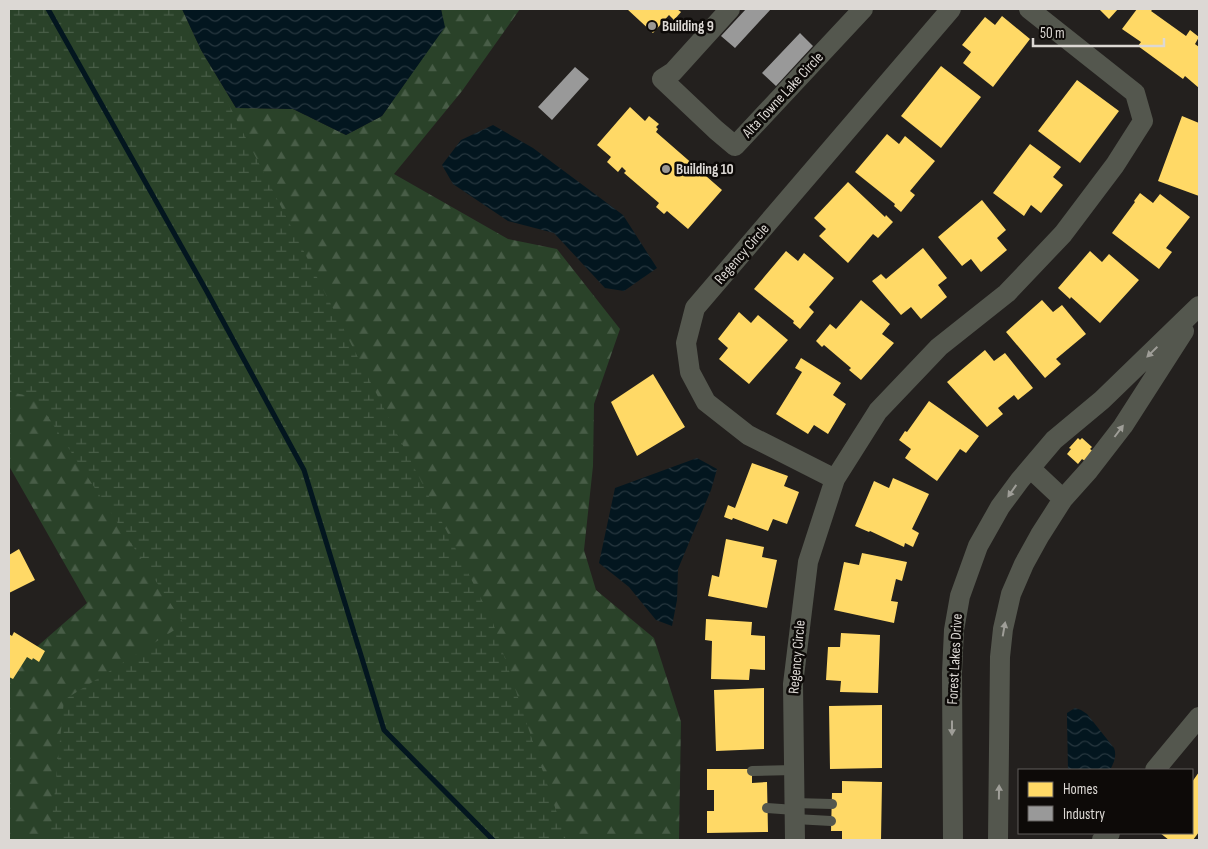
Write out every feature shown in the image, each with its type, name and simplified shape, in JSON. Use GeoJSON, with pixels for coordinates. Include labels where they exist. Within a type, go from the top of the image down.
{"type":"FeatureCollection","features":[{"type":"Feature","properties":{"kind":"street","name":"Alta Towne Lake Circle"},"geometry":{"type":"LineString","coordinates":[[730,9],[673,72],[662,79],[735,146],[863,9]]}},
{"type":"Feature","properties":{"kind":"street","name":"Regency Circle"},"geometry":{"type":"LineString","coordinates":[[835,479],[748,435],[706,402],[690,372],[686,343],[696,308],[951,9]]}},
{"type":"Feature","properties":{"kind":"street","name":"Regency Circle"},"geometry":{"type":"LineString","coordinates":[[795,840],[793,684],[808,562],[835,479],[878,410],[939,347],[1007,293],[1063,234],[1115,165],[1143,121],[1135,93],[1029,9]]}},
{"type":"Feature","properties":{"kind":"street","name":"Forest Lakes Drive"},"geometry":{"type":"LineString","coordinates":[[953,840],[952,673],[954,630],[960,596],[978,546],[1000,507],[1054,440],[1102,400],[1199,307]]}},
{"type":"Feature","properties":{"kind":"street","name":"Forest Lakes Drive"},"geometry":{"type":"LineString","coordinates":[[998,840],[1000,657],[1003,629],[1011,594],[1024,564],[1063,499],[1089,470],[1123,426],[1199,307]]}},
{"type":"Feature","properties":{"kind":"street"},"geometry":{"type":"LineString","coordinates":[[1030,468],[1063,499]]}},
{"type":"Feature","properties":{"kind":"street"},"geometry":{"type":"LineString","coordinates":[[1155,769],[1199,717]]}},
{"type":"Feature","properties":{"kind":"lane"},"geometry":{"type":"LineString","coordinates":[[752,772],[794,770]]}},
{"type":"Feature","properties":{"kind":"lane"},"geometry":{"type":"LineString","coordinates":[[795,811],[832,804]]}},
{"type":"Feature","properties":{"kind":"lane"},"geometry":{"type":"LineString","coordinates":[[767,808],[795,811],[831,821]]}},
{"type":"Feature","properties":{"kind":"green space"},"geometry":{"type":"Polygon","coordinates":[[[9,9],[182,9],[201,50],[236,108],[293,109],[346,135],[382,116],[444,27],[441,9],[520,9],[462,91],[394,174],[508,239],[557,249],[620,329],[594,404],[593,466],[584,550],[596,590],[654,638],[681,722],[679,840],[9,840],[9,671],[87,603],[9,466],[9,9]]]}},
{"type":"Feature","properties":{"kind":"green space"},"geometry":{"type":"Polygon","coordinates":[[[9,9],[171,9],[201,50],[492,620],[566,840],[50,840],[64,700],[184,624],[35,397],[9,392],[9,9]]]}},
{"type":"Feature","properties":{"kind":"water"},"geometry":{"type":"Polygon","coordinates":[[[182,9],[441,9],[445,27],[382,116],[346,135],[293,109],[236,108],[201,50],[182,9]]]}},
{"type":"Feature","properties":{"kind":"water"},"geometry":{"type":"Polygon","coordinates":[[[493,125],[533,148],[623,215],[657,268],[624,291],[605,288],[554,233],[508,221],[453,184],[442,165],[461,140],[493,125]]]}},
{"type":"Feature","properties":{"kind":"water"},"geometry":{"type":"Polygon","coordinates":[[[697,458],[717,469],[711,490],[678,569],[677,600],[672,626],[656,620],[629,587],[599,563],[615,488],[697,458]]]}},
{"type":"Feature","properties":{"kind":"water"},"geometry":{"type":"Polygon","coordinates":[[[1075,708],[1087,714],[1114,748],[1115,759],[1111,769],[1068,769],[1067,713],[1075,708]]]}},
{"type":"Feature","properties":{"kind":"building: Homes","name":"Building 9"},"geometry":{"type":"Polygon","coordinates":[[[627,9],[677,9],[681,12],[674,20],[669,15],[653,33],[627,9]]]}},
{"type":"Feature","properties":{"kind":"building: Homes"},"geometry":{"type":"Polygon","coordinates":[[[1099,9],[1118,9],[1109,19],[1099,9]]]}},
{"type":"Feature","properties":{"kind":"building: Homes"},"geometry":{"type":"Polygon","coordinates":[[[1137,9],[1153,9],[1151,11],[1186,36],[1190,30],[1199,37],[1195,44],[1199,47],[1199,88],[1185,76],[1183,79],[1138,46],[1141,42],[1122,29],[1137,9]]]}},
{"type":"Feature","properties":{"kind":"building: Homes"},"geometry":{"type":"Polygon","coordinates":[[[1002,16],[1030,39],[993,87],[963,63],[971,52],[962,45],[985,17],[995,25],[1002,16]]]}},
{"type":"Feature","properties":{"kind":"building: Homes"},"geometry":{"type":"Polygon","coordinates":[[[941,66],[981,97],[941,148],[901,116],[941,66]]]}},
{"type":"Feature","properties":{"kind":"building: Homes"},"geometry":{"type":"Polygon","coordinates":[[[1077,80],[1119,111],[1080,163],[1038,131],[1077,80]]]}},
{"type":"Feature","properties":{"kind":"building: Homes","name":"Building 10"},"geometry":{"type":"Polygon","coordinates":[[[630,107],[645,121],[649,116],[659,124],[656,127],[658,129],[656,132],[695,166],[697,164],[699,166],[701,163],[710,171],[706,176],[722,190],[688,229],[667,211],[664,214],[656,207],[659,203],[624,173],[626,171],[622,167],[618,172],[607,162],[611,157],[597,145],[630,107]]]}},
{"type":"Feature","properties":{"kind":"building: Homes"},"geometry":{"type":"Polygon","coordinates":[[[1182,116],[1199,123],[1199,196],[1158,181],[1182,116]]]}},
{"type":"Feature","properties":{"kind":"building: Homes"},"geometry":{"type":"Polygon","coordinates":[[[887,134],[899,144],[905,136],[935,161],[910,191],[915,195],[901,212],[894,206],[895,204],[855,172],[887,134]]]}},
{"type":"Feature","properties":{"kind":"building: Homes"},"geometry":{"type":"Polygon","coordinates":[[[1030,144],[1061,167],[1053,177],[1063,185],[1041,213],[1031,205],[1024,216],[993,193],[1030,144]]]}},
{"type":"Feature","properties":{"kind":"building: Homes"},"geometry":{"type":"Polygon","coordinates":[[[848,182],[885,217],[886,215],[893,222],[878,238],[873,234],[848,263],[819,236],[826,229],[814,218],[848,182]]]}},
{"type":"Feature","properties":{"kind":"building: Homes"},"geometry":{"type":"Polygon","coordinates":[[[1140,193],[1153,203],[1160,194],[1190,217],[1166,248],[1172,252],[1159,269],[1112,233],[1140,193]]]}},
{"type":"Feature","properties":{"kind":"building: Homes"},"geometry":{"type":"Polygon","coordinates":[[[982,200],[1006,230],[997,238],[1007,250],[981,272],[971,259],[962,266],[938,237],[982,200]]]}},
{"type":"Feature","properties":{"kind":"building: Homes"},"geometry":{"type":"Polygon","coordinates":[[[923,248],[947,278],[938,285],[947,297],[921,319],[911,307],[901,315],[872,281],[881,274],[886,279],[923,248]]]}},
{"type":"Feature","properties":{"kind":"building: Homes"},"geometry":{"type":"Polygon","coordinates":[[[786,251],[798,261],[804,253],[834,278],[809,307],[814,312],[800,329],[793,323],[794,321],[754,289],[786,251]]]}},
{"type":"Feature","properties":{"kind":"building: Homes"},"geometry":{"type":"Polygon","coordinates":[[[1090,251],[1102,262],[1109,254],[1139,280],[1100,323],[1058,288],[1090,251]]]}},
{"type":"Feature","properties":{"kind":"building: Homes"},"geometry":{"type":"Polygon","coordinates":[[[861,300],[890,324],[882,334],[894,343],[861,380],[849,370],[851,368],[824,345],[822,347],[816,341],[830,324],[836,329],[861,300]]]}},
{"type":"Feature","properties":{"kind":"building: Homes"},"geometry":{"type":"Polygon","coordinates":[[[1042,300],[1053,312],[1062,305],[1086,334],[1056,359],[1061,364],[1045,378],[1006,332],[1042,300]]]}},
{"type":"Feature","properties":{"kind":"building: Homes"},"geometry":{"type":"Polygon","coordinates":[[[739,312],[751,323],[758,315],[788,340],[749,384],[719,359],[728,348],[718,339],[739,312]]]}},
{"type":"Feature","properties":{"kind":"building: Homes"},"geometry":{"type":"Polygon","coordinates":[[[985,350],[994,361],[1005,353],[1033,388],[1018,400],[1014,395],[998,408],[1003,414],[987,427],[947,382],[985,350]]]}},
{"type":"Feature","properties":{"kind":"building: Homes"},"geometry":{"type":"Polygon","coordinates":[[[801,358],[841,383],[833,395],[846,404],[828,434],[814,425],[808,434],[776,414],[802,372],[795,368],[801,358]]]}},
{"type":"Feature","properties":{"kind":"building: Homes"},"geometry":{"type":"Polygon","coordinates":[[[653,374],[685,427],[637,456],[611,402],[653,374]]]}},
{"type":"Feature","properties":{"kind":"building: Homes"},"geometry":{"type":"Polygon","coordinates":[[[929,401],[979,436],[966,453],[960,449],[937,481],[905,458],[911,449],[899,440],[929,401]]]}},
{"type":"Feature","properties":{"kind":"building: Homes"},"geometry":{"type":"Polygon","coordinates":[[[1078,438],[1080,440],[1082,438],[1092,447],[1090,449],[1093,451],[1085,461],[1082,459],[1078,464],[1067,454],[1071,449],[1069,448],[1078,438]]]}},
{"type":"Feature","properties":{"kind":"building: Homes"},"geometry":{"type":"Polygon","coordinates":[[[752,463],[788,476],[784,486],[799,492],[787,524],[773,519],[768,531],[733,518],[732,520],[724,517],[728,505],[735,508],[752,463]]]}},
{"type":"Feature","properties":{"kind":"building: Homes"},"geometry":{"type":"Polygon","coordinates":[[[893,478],[929,494],[912,529],[919,533],[913,547],[905,543],[904,547],[855,526],[874,481],[889,488],[893,478]]]}},
{"type":"Feature","properties":{"kind":"building: Homes"},"geometry":{"type":"Polygon","coordinates":[[[726,539],[764,547],[762,557],[777,560],[767,608],[708,596],[712,575],[719,577],[726,539]]]}},
{"type":"Feature","properties":{"kind":"building: Homes"},"geometry":{"type":"Polygon","coordinates":[[[19,549],[35,580],[9,593],[9,555],[19,549]]]}},
{"type":"Feature","properties":{"kind":"building: Homes"},"geometry":{"type":"Polygon","coordinates":[[[862,553],[907,562],[902,581],[896,579],[891,601],[898,602],[894,623],[834,610],[844,562],[859,565],[862,553]]]}},
{"type":"Feature","properties":{"kind":"building: Homes"},"geometry":{"type":"Polygon","coordinates":[[[706,619],[752,622],[751,635],[765,636],[765,670],[750,669],[749,680],[711,679],[712,641],[705,640],[706,619]]]}},
{"type":"Feature","properties":{"kind":"building: Homes"},"geometry":{"type":"Polygon","coordinates":[[[14,632],[45,651],[39,662],[27,657],[13,679],[9,677],[9,634],[12,636],[14,632]]]}},
{"type":"Feature","properties":{"kind":"building: Homes"},"geometry":{"type":"Polygon","coordinates":[[[841,633],[880,635],[878,693],[840,692],[841,681],[826,680],[828,647],[840,647],[841,633]]]}},
{"type":"Feature","properties":{"kind":"building: Homes"},"geometry":{"type":"Polygon","coordinates":[[[764,688],[764,749],[716,751],[714,690],[764,688]]]}},
{"type":"Feature","properties":{"kind":"building: Homes"},"geometry":{"type":"Polygon","coordinates":[[[882,705],[882,768],[830,769],[829,706],[882,705]]]}},
{"type":"Feature","properties":{"kind":"building: Homes"},"geometry":{"type":"Polygon","coordinates":[[[707,769],[752,769],[752,783],[767,782],[768,832],[707,833],[707,811],[714,811],[714,790],[707,790],[707,769]]]}},
{"type":"Feature","properties":{"kind":"building: Homes"},"geometry":{"type":"Polygon","coordinates":[[[1199,772],[1199,832],[1193,840],[1169,840],[1161,834],[1193,834],[1193,781],[1199,772]]]}},
{"type":"Feature","properties":{"kind":"building: Homes"},"geometry":{"type":"Polygon","coordinates":[[[842,781],[882,782],[881,840],[842,840],[842,831],[831,831],[832,793],[842,793],[842,781]]]}},
{"type":"Feature","properties":{"kind":"building: Industry"},"geometry":{"type":"Polygon","coordinates":[[[746,9],[771,9],[735,48],[721,36],[746,9]]]}},
{"type":"Feature","properties":{"kind":"building: Industry"},"geometry":{"type":"Polygon","coordinates":[[[800,33],[813,46],[776,86],[762,73],[800,33]]]}},
{"type":"Feature","properties":{"kind":"building: Industry"},"geometry":{"type":"Polygon","coordinates":[[[575,67],[589,79],[552,120],[538,107],[575,67]]]}},
{"type":"Feature","properties":{"kind":"waterway"},"geometry":{"type":"LineString","coordinates":[[48,9],[206,290],[304,470],[384,730],[493,840]]}},
{"type":"Feature","properties":{"kind":"place","name":"Building 9"},"geometry":{"type":"Point","coordinates":[652,26]}},
{"type":"Feature","properties":{"kind":"place","name":"Building 10"},"geometry":{"type":"Point","coordinates":[666,169]}}]}
